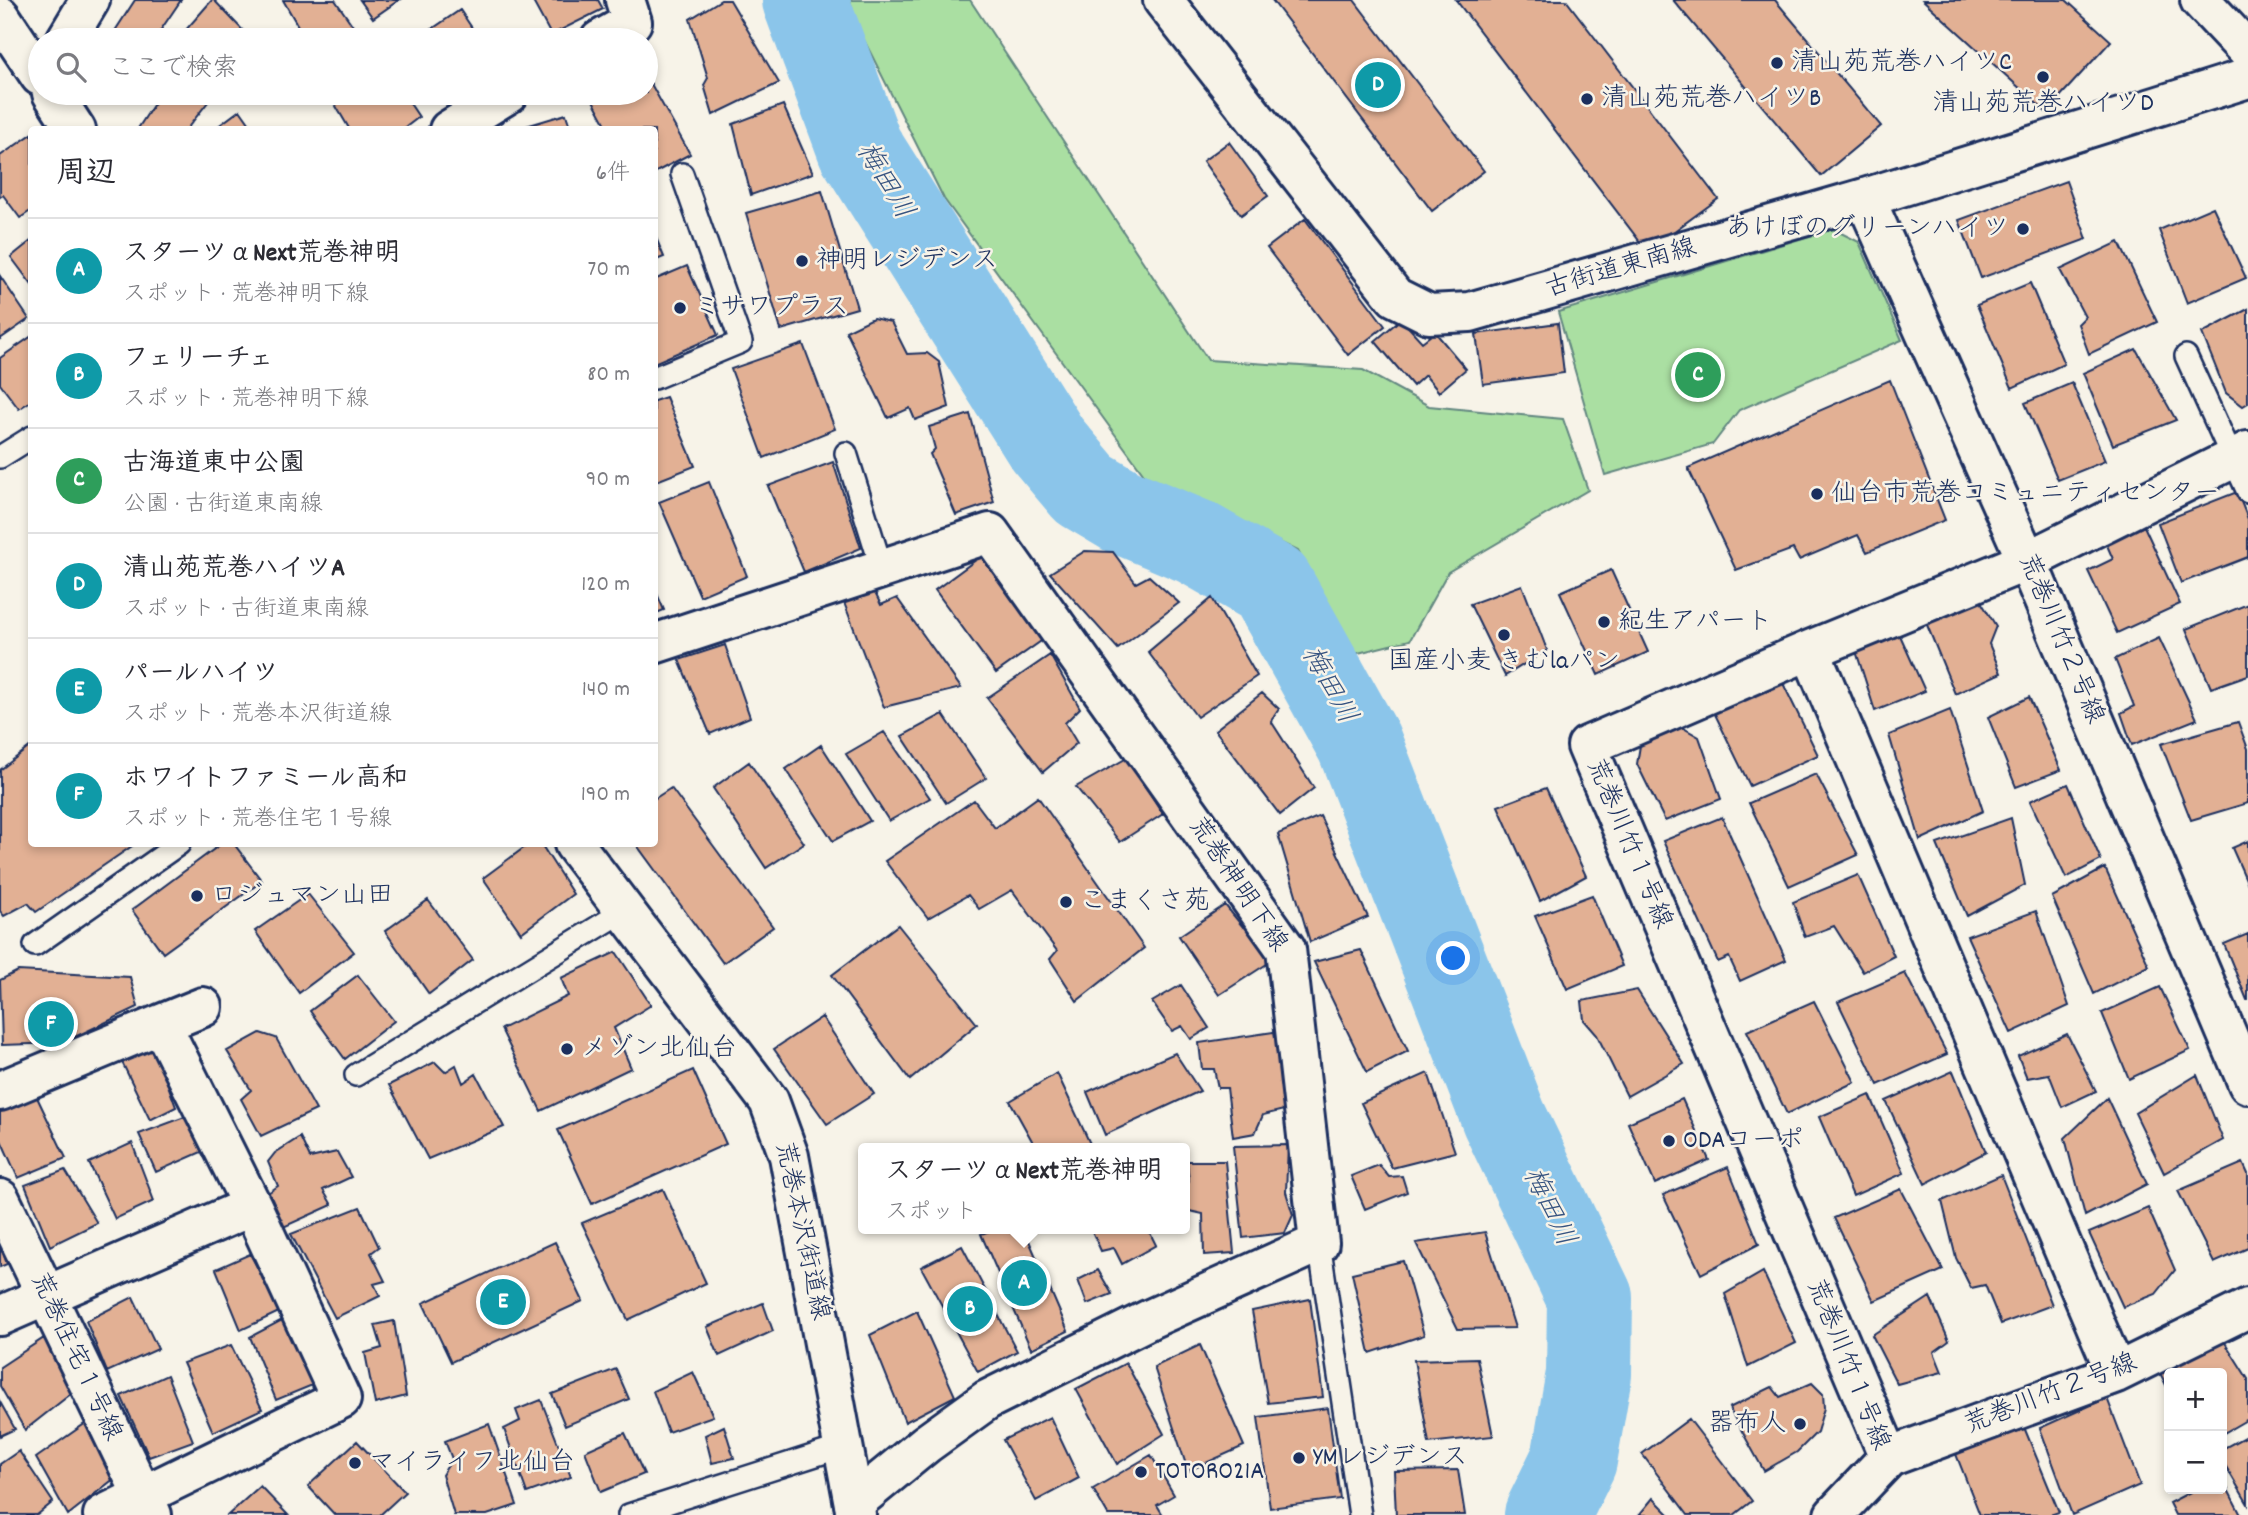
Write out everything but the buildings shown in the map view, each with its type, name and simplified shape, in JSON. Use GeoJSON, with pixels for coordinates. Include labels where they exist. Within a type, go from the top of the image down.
{"type":"FeatureCollection","features":[{"type":"Feature","properties":{"kind":"street"},"geometry":{"type":"LineString","coordinates":[[73,28],[90,0]]}},
{"type":"Feature","properties":{"kind":"street"},"geometry":{"type":"LineString","coordinates":[[621,28],[632,22],[625,0]]}},
{"type":"Feature","properties":{"kind":"street","name":"古街道東南線"},"geometry":{"type":"LineString","coordinates":[[1163,0],[1395,297],[1429,314],[1470,312],[1865,198],[2248,78]]}},
{"type":"Feature","properties":{"kind":"street"},"geometry":{"type":"LineString","coordinates":[[2200,0],[2248,51]]}},
{"type":"Feature","properties":{"kind":"street"},"geometry":{"type":"LineString","coordinates":[[0,16],[28,58]]}},
{"type":"Feature","properties":{"kind":"street"},"geometry":{"type":"LineString","coordinates":[[60,105],[73,126]]}},
{"type":"Feature","properties":{"kind":"street"},"geometry":{"type":"LineString","coordinates":[[455,126],[490,105]]}},
{"type":"Feature","properties":{"kind":"street","name":"荒巻川竹２号線"},"geometry":{"type":"LineString","coordinates":[[1865,198],[2027,561],[2248,1084]]}},
{"type":"Feature","properties":{"kind":"street","name":"荒巻川竹１号線"},"geometry":{"type":"LineString","coordinates":[[1834,1515],[1889,1457],[1587,747],[2243,467]]}},
{"type":"Feature","properties":{"kind":"street","name":"荒巻神明下線"},"geometry":{"type":"LineString","coordinates":[[658,643],[990,533],[1286,948],[1319,1243]]}},
{"type":"Feature","properties":{"kind":"street"},"geometry":{"type":"LineString","coordinates":[[1810,650],[2116,1373]]}},
{"type":"Feature","properties":{"kind":"street","name":"荒巻本沢街道線"},"geometry":{"type":"LineString","coordinates":[[576,847],[769,1101],[789,1156],[855,1509]]}},
{"type":"Feature","properties":{"kind":"street"},"geometry":{"type":"LineString","coordinates":[[0,1091],[203,1007]]}},
{"type":"Feature","properties":{"kind":"street"},"geometry":{"type":"LineString","coordinates":[[103,1515],[147,1506],[341,1399],[252,1206],[161,1024]]}},
{"type":"Feature","properties":{"kind":"street","name":"荒巻住宅１号線"},"geometry":{"type":"LineString","coordinates":[[0,1199],[147,1506]]}},
{"type":"Feature","properties":{"kind":"street"},"geometry":{"type":"LineString","coordinates":[[0,1317],[252,1206]]}},
{"type":"Feature","properties":{"kind":"street"},"geometry":{"type":"LineString","coordinates":[[855,1509],[926,1444],[987,1400],[1150,1319],[1319,1243]]}},
{"type":"Feature","properties":{"kind":"street","name":"荒巻川竹２号線"},"geometry":{"type":"LineString","coordinates":[[1889,1457],[2116,1373],[2248,1308]]}},
{"type":"Feature","properties":{"kind":"lane"},"geometry":{"type":"LineString","coordinates":[[658,376],[741,342],[682,174]]}},
{"type":"Feature","properties":{"kind":"lane"},"geometry":{"type":"LineString","coordinates":[[2186,356],[2243,467]]}},
{"type":"Feature","properties":{"kind":"lane"},"geometry":{"type":"LineString","coordinates":[[0,457],[28,440]]}},
{"type":"Feature","properties":{"kind":"lane"},"geometry":{"type":"LineString","coordinates":[[846,453],[882,569]]}},
{"type":"Feature","properties":{"kind":"lane"},"geometry":{"type":"LineString","coordinates":[[35,945],[175,847]]}},
{"type":"Feature","properties":{"kind":"lane"},"geometry":{"type":"LineString","coordinates":[[356,1075],[624,911]]}},
{"type":"Feature","properties":{"kind":"lane"},"geometry":{"type":"LineString","coordinates":[[1319,1243],[1360,1515]]}},
{"type":"Feature","properties":{"kind":"lane"},"geometry":{"type":"LineString","coordinates":[[629,1515],[844,1446]]}},
{"type":"Feature","properties":{"kind":"green space"},"geometry":{"type":"Polygon","coordinates":[[[850,0],[970,0],[1208,360],[1363,370],[1429,406],[1563,419],[1588,490],[1448,572],[1410,640],[1354,654],[1298,551],[1146,477],[944,199],[856,24],[850,0]]]}},
{"type":"Feature","properties":{"kind":"green space"},"geometry":{"type":"Polygon","coordinates":[[[1833,229],[1859,242],[1902,340],[1739,410],[1713,444],[1605,475],[1558,312],[1833,229]]]}},
{"type":"Feature","properties":{"kind":"waterway","name":"梅田川"},"geometry":{"type":"LineString","coordinates":[[805,0],[860,148],[1047,444],[1085,489],[1122,511],[1196,542],[1271,585],[1359,743],[1504,1118],[1590,1298],[1589,1374],[1574,1460],[1547,1515]]}},
{"type":"Feature","properties":{"kind":"place","name":"清山苑荒巻ハイツC"},"geometry":{"type":"Point","coordinates":[1777,63]}},
{"type":"Feature","properties":{"kind":"place","name":"清山苑荒巻ハイツD"},"geometry":{"type":"Point","coordinates":[2043,77]}},
{"type":"Feature","properties":{"kind":"place","name":"清山苑荒巻ハイツA"},"geometry":{"type":"Point","coordinates":[1378,85]}},
{"type":"Feature","properties":{"kind":"place","name":"清山苑荒巻ハイツB"},"geometry":{"type":"Point","coordinates":[1587,99]}},
{"type":"Feature","properties":{"kind":"place","name":"あけぼのグリーンハイツ"},"geometry":{"type":"Point","coordinates":[2023,229]}},
{"type":"Feature","properties":{"kind":"place","name":"神明レジデンス"},"geometry":{"type":"Point","coordinates":[802,261]}},
{"type":"Feature","properties":{"kind":"place","name":"ミサワプラス"},"geometry":{"type":"Point","coordinates":[680,308]}},
{"type":"Feature","properties":{"kind":"place","name":"古海道東中公園"},"geometry":{"type":"Point","coordinates":[1698,375]}},
{"type":"Feature","properties":{"kind":"place","name":"仙台市荒巻コミュニティセンター"},"geometry":{"type":"Point","coordinates":[1817,494]}},
{"type":"Feature","properties":{"kind":"place","name":"紀生アパート"},"geometry":{"type":"Point","coordinates":[1604,622]}},
{"type":"Feature","properties":{"kind":"place","name":"国産小麦 きむlaパン"},"geometry":{"type":"Point","coordinates":[1504,635]}},
{"type":"Feature","properties":{"kind":"place","name":"ロジュマン山田"},"geometry":{"type":"Point","coordinates":[197,896]}},
{"type":"Feature","properties":{"kind":"place","name":"こまくさ苑"},"geometry":{"type":"Point","coordinates":[1066,902]}},
{"type":"Feature","properties":{"kind":"place","name":"ホワイトファミール高和"},"geometry":{"type":"Point","coordinates":[51,1024]}},
{"type":"Feature","properties":{"kind":"place","name":"メゾン北仙台"},"geometry":{"type":"Point","coordinates":[567,1049]}},
{"type":"Feature","properties":{"kind":"place","name":"ODAコーポ"},"geometry":{"type":"Point","coordinates":[1669,1141]}},
{"type":"Feature","properties":{"kind":"place","name":"スターツαNext荒巻神明"},"geometry":{"type":"Point","coordinates":[1024,1283]}},
{"type":"Feature","properties":{"kind":"place","name":"パールハイツ"},"geometry":{"type":"Point","coordinates":[503,1302]}},
{"type":"Feature","properties":{"kind":"place","name":"フェリーチェ"},"geometry":{"type":"Point","coordinates":[970,1309]}},
{"type":"Feature","properties":{"kind":"place","name":"器布人"},"geometry":{"type":"Point","coordinates":[1800,1424]}},
{"type":"Feature","properties":{"kind":"place","name":"YMレジデンス"},"geometry":{"type":"Point","coordinates":[1299,1458]}},
{"type":"Feature","properties":{"kind":"place","name":"マイライフ北仙台"},"geometry":{"type":"Point","coordinates":[355,1463]}},
{"type":"Feature","properties":{"kind":"place","name":"TOTORO21A"},"geometry":{"type":"Point","coordinates":[1141,1472]}}]}
